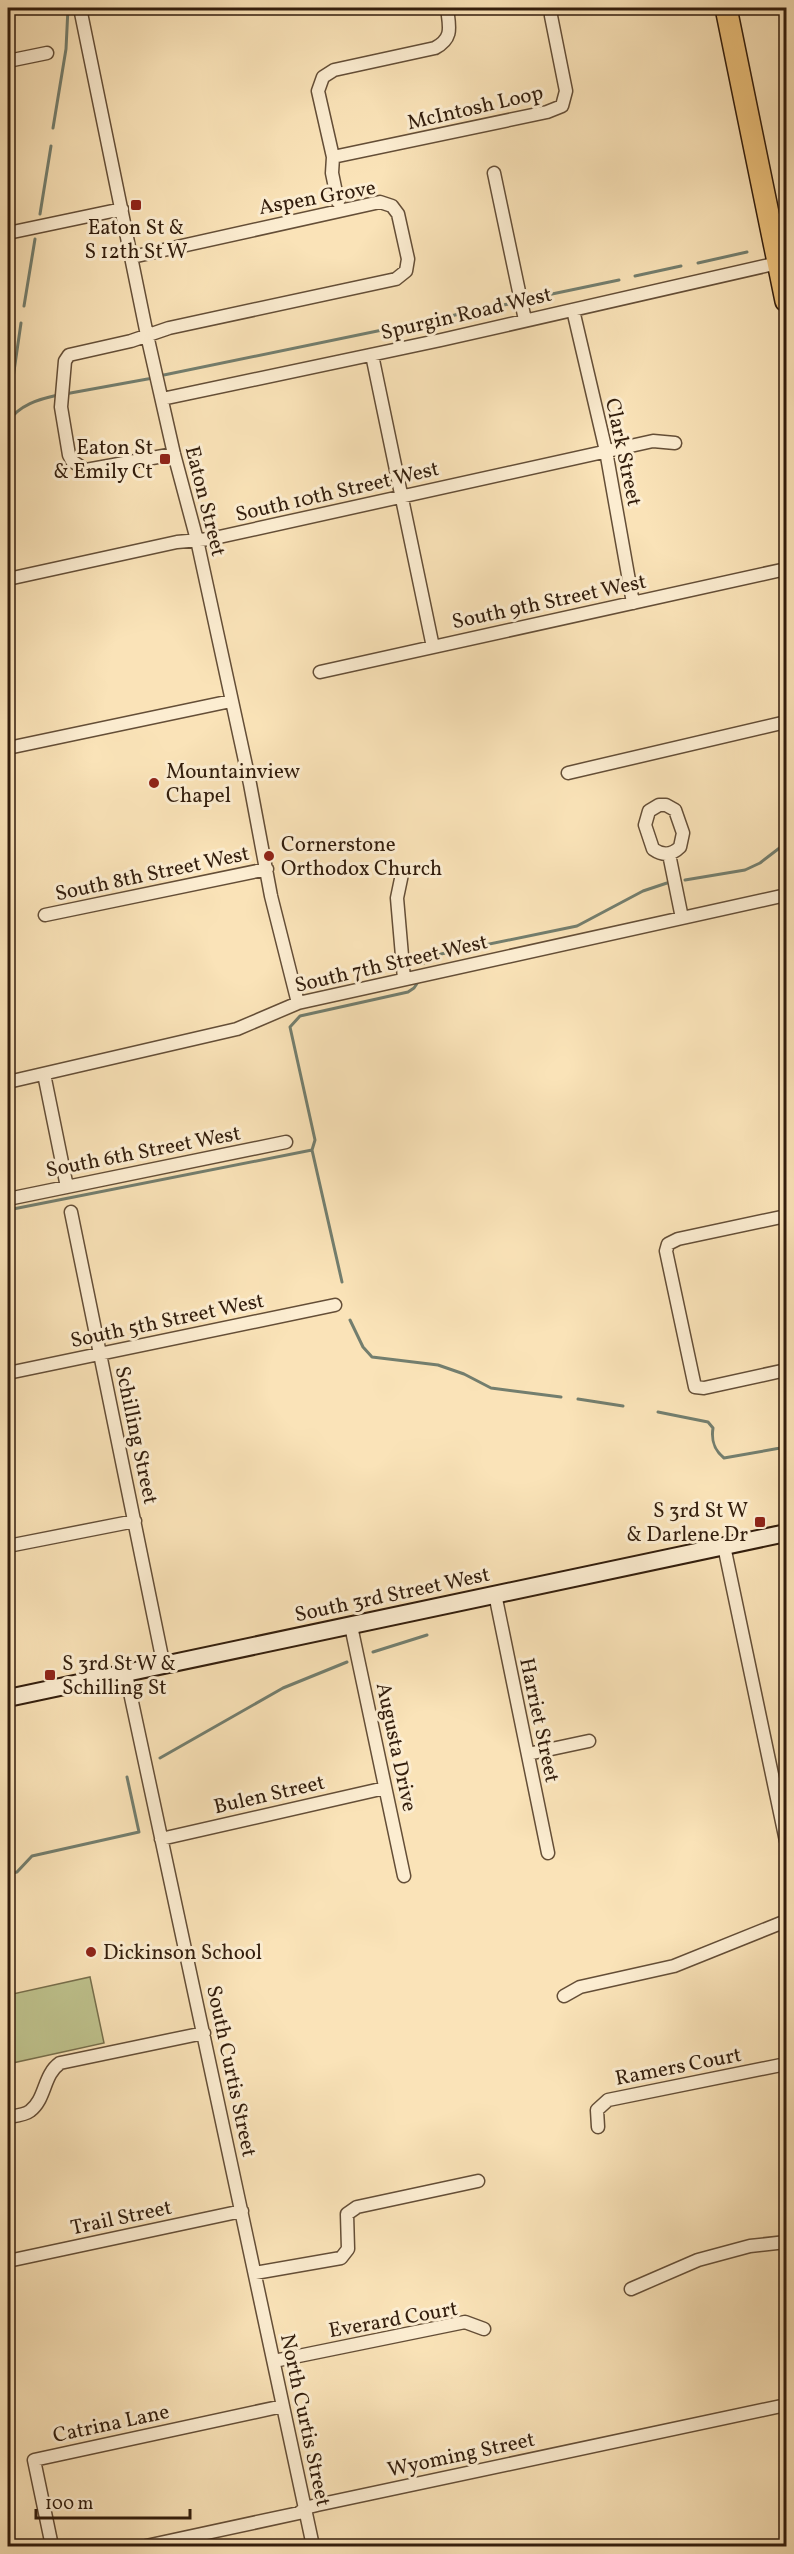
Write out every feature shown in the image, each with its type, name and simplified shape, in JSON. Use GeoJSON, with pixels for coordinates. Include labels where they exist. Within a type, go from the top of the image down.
{"type":"FeatureCollection","features":[{"type":"Feature","properties":{"kind":"highway"},"geometry":{"type":"LineString","coordinates":[[726,8],[782,262],[786,301]]}},
{"type":"Feature","properties":{"kind":"main road","name":"South 3rd Street West"},"geometry":{"type":"LineString","coordinates":[[8,1698],[164,1667],[786,1533]]}},
{"type":"Feature","properties":{"kind":"street","name":"Eaton Street"},"geometry":{"type":"LineString","coordinates":[[80,8],[147,335],[174,454],[197,540],[274,910],[298,1003]]}},
{"type":"Feature","properties":{"kind":"street"},"geometry":{"type":"LineString","coordinates":[[338,202],[332,172],[333,157],[318,91],[323,77],[334,70],[435,48],[444,43],[450,32],[447,8]]}},
{"type":"Feature","properties":{"kind":"street","name":"McIntosh Loop"},"geometry":{"type":"LineString","coordinates":[[333,157],[547,112],[562,106],[566,91],[551,16],[552,8]]}},
{"type":"Feature","properties":{"kind":"street"},"geometry":{"type":"LineString","coordinates":[[8,61],[47,53]]}},
{"type":"Feature","properties":{"kind":"street"},"geometry":{"type":"LineString","coordinates":[[494,173],[525,320]]}},
{"type":"Feature","properties":{"kind":"street","name":"Aspen Grove"},"geometry":{"type":"LineString","coordinates":[[132,257],[380,202],[392,206],[398,214],[408,259],[406,272],[396,279],[147,335],[131,341],[69,355],[65,361],[61,407],[72,461],[86,470],[174,454]]}},
{"type":"Feature","properties":{"kind":"street"},"geometry":{"type":"LineString","coordinates":[[8,233],[122,209]]}},
{"type":"Feature","properties":{"kind":"street","name":"Spurgin Road West"},"geometry":{"type":"LineString","coordinates":[[162,399],[372,355],[782,262]]}},
{"type":"Feature","properties":{"kind":"street","name":"Clark Street"},"geometry":{"type":"LineString","coordinates":[[573,310],[606,451],[633,603]]}},
{"type":"Feature","properties":{"kind":"street"},"geometry":{"type":"LineString","coordinates":[[372,355],[433,647]]}},
{"type":"Feature","properties":{"kind":"street","name":"South 10th Street West"},"geometry":{"type":"LineString","coordinates":[[8,579],[401,497],[653,441],[675,443]]}},
{"type":"Feature","properties":{"kind":"street","name":"South 9th Street West"},"geometry":{"type":"LineString","coordinates":[[320,672],[786,569]]}},
{"type":"Feature","properties":{"kind":"street"},"geometry":{"type":"LineString","coordinates":[[8,748],[231,701]]}},
{"type":"Feature","properties":{"kind":"street"},"geometry":{"type":"LineString","coordinates":[[568,772],[786,722]]}},
{"type":"Feature","properties":{"kind":"street"},"geometry":{"type":"LineString","coordinates":[[669,854],[682,918]]}},
{"type":"Feature","properties":{"kind":"street","name":"South 8th Street West"},"geometry":{"type":"LineString","coordinates":[[45,915],[267,869]]}},
{"type":"Feature","properties":{"kind":"street"},"geometry":{"type":"LineString","coordinates":[[402,874],[397,898],[404,980]]}},
{"type":"Feature","properties":{"kind":"street","name":"South 7th Street West"},"geometry":{"type":"LineString","coordinates":[[8,1082],[237,1029],[298,1003],[786,895]]}},
{"type":"Feature","properties":{"kind":"street"},"geometry":{"type":"LineString","coordinates":[[44,1074],[67,1186]]}},
{"type":"Feature","properties":{"kind":"street","name":"South 6th Street West"},"geometry":{"type":"LineString","coordinates":[[8,1199],[286,1142]]}},
{"type":"Feature","properties":{"kind":"street","name":"Schilling Street"},"geometry":{"type":"LineString","coordinates":[[71,1212],[164,1667]]}},
{"type":"Feature","properties":{"kind":"street"},"geometry":{"type":"LineString","coordinates":[[786,1216],[678,1239],[668,1244],[666,1251],[695,1387],[704,1388],[786,1370]]}},
{"type":"Feature","properties":{"kind":"street","name":"South 5th Street West"},"geometry":{"type":"LineString","coordinates":[[8,1373],[335,1305]]}},
{"type":"Feature","properties":{"kind":"street"},"geometry":{"type":"LineString","coordinates":[[8,1546],[135,1521]]}},
{"type":"Feature","properties":{"kind":"street"},"geometry":{"type":"LineString","coordinates":[[724,1546],[786,1841]]}},
{"type":"Feature","properties":{"kind":"street","name":"Harriet Street"},"geometry":{"type":"LineString","coordinates":[[495,1594],[548,1853]]}},
{"type":"Feature","properties":{"kind":"street","name":"Augusta Drive"},"geometry":{"type":"LineString","coordinates":[[351,1626],[404,1876]]}},
{"type":"Feature","properties":{"kind":"street","name":"South Curtis Street"},"geometry":{"type":"LineString","coordinates":[[126,1674],[261,2301]]}},
{"type":"Feature","properties":{"kind":"street"},"geometry":{"type":"LineString","coordinates":[[528,1754],[589,1741]]}},
{"type":"Feature","properties":{"kind":"street","name":"Bulen Street"},"geometry":{"type":"LineString","coordinates":[[161,1839],[386,1788]]}},
{"type":"Feature","properties":{"kind":"street"},"geometry":{"type":"LineString","coordinates":[[564,1996],[580,1987],[674,1966],[786,1921]]}},
{"type":"Feature","properties":{"kind":"street"},"geometry":{"type":"LineString","coordinates":[[8,2117],[29,2113],[36,2104],[50,2069],[60,2063],[204,2033]]}},
{"type":"Feature","properties":{"kind":"street","name":"Ramers Court"},"geometry":{"type":"LineString","coordinates":[[598,2127],[597,2110],[608,2100],[786,2064]]}},
{"type":"Feature","properties":{"kind":"street"},"geometry":{"type":"LineString","coordinates":[[255,2273],[341,2258],[348,2249],[347,2214],[357,2207],[478,2181]]}},
{"type":"Feature","properties":{"kind":"street","name":"Trail Street"},"geometry":{"type":"LineString","coordinates":[[8,2261],[242,2211]]}},
{"type":"Feature","properties":{"kind":"street"},"geometry":{"type":"LineString","coordinates":[[631,2289],[698,2260],[750,2247],[786,2242]]}},
{"type":"Feature","properties":{"kind":"street","name":"North Curtis Street"},"geometry":{"type":"LineString","coordinates":[[261,2301],[313,2547]]}},
{"type":"Feature","properties":{"kind":"street","name":"Everard Court"},"geometry":{"type":"LineString","coordinates":[[274,2361],[465,2322],[484,2329]]}},
{"type":"Feature","properties":{"kind":"street","name":"Wyoming Street"},"geometry":{"type":"LineString","coordinates":[[146,2547],[299,2513],[305,2508],[786,2405]]}},
{"type":"Feature","properties":{"kind":"street","name":"Catrina Lane"},"geometry":{"type":"LineString","coordinates":[[52,2547],[34,2460],[283,2406]]}},
{"type":"Feature","properties":{"kind":"green space"},"geometry":{"type":"Polygon","coordinates":[[[90,1977],[104,2043],[8,2064],[8,1995],[90,1977]]]}},
{"type":"Feature","properties":{"kind":"waterway"},"geometry":{"type":"LineString","coordinates":[[53,128],[66,49],[68,8]]}},
{"type":"Feature","properties":{"kind":"waterway"},"geometry":{"type":"LineString","coordinates":[[40,214],[51,146]]}},
{"type":"Feature","properties":{"kind":"waterway"},"geometry":{"type":"LineString","coordinates":[[24,306],[35,239]]}},
{"type":"Feature","properties":{"kind":"waterway"},"geometry":{"type":"LineString","coordinates":[[698,263],[747,252]]}},
{"type":"Feature","properties":{"kind":"waterway"},"geometry":{"type":"LineString","coordinates":[[635,276],[681,266]]}},
{"type":"Feature","properties":{"kind":"waterway"},"geometry":{"type":"LineString","coordinates":[[528,299],[619,280]]}},
{"type":"Feature","properties":{"kind":"waterway"},"geometry":{"type":"LineString","coordinates":[[159,376],[513,303]]}},
{"type":"Feature","properties":{"kind":"waterway"},"geometry":{"type":"LineString","coordinates":[[12,416],[13,378],[21,323]]}},
{"type":"Feature","properties":{"kind":"waterway"},"geometry":{"type":"LineString","coordinates":[[65,394],[153,378]]}},
{"type":"Feature","properties":{"kind":"waterway"},"geometry":{"type":"LineString","coordinates":[[8,422],[24,407],[58,395]]}},
{"type":"Feature","properties":{"kind":"waterway"},"geometry":{"type":"LineString","coordinates":[[685,880],[745,870],[760,863],[786,843]]}},
{"type":"Feature","properties":{"kind":"waterway"},"geometry":{"type":"LineString","coordinates":[[424,963],[436,955],[577,926],[643,891],[667,883]]}},
{"type":"Feature","properties":{"kind":"waterway"},"geometry":{"type":"LineString","coordinates":[[8,1210],[312,1150],[315,1140],[290,1027],[300,1016],[408,992],[418,982]]}},
{"type":"Feature","properties":{"kind":"waterway"},"geometry":{"type":"LineString","coordinates":[[312,1150],[342,1282]]}},
{"type":"Feature","properties":{"kind":"waterway"},"geometry":{"type":"LineString","coordinates":[[350,1320],[363,1347],[372,1357],[438,1365],[464,1374],[491,1388],[561,1397]]}},
{"type":"Feature","properties":{"kind":"waterway"},"geometry":{"type":"LineString","coordinates":[[578,1399],[623,1406]]}},
{"type":"Feature","properties":{"kind":"waterway"},"geometry":{"type":"LineString","coordinates":[[658,1412],[708,1422],[713,1428],[714,1445],[724,1458],[786,1447]]}},
{"type":"Feature","properties":{"kind":"waterway"},"geometry":{"type":"LineString","coordinates":[[373,1652],[427,1635]]}},
{"type":"Feature","properties":{"kind":"waterway"},"geometry":{"type":"LineString","coordinates":[[160,1758],[283,1688],[347,1662]]}},
{"type":"Feature","properties":{"kind":"waterway"},"geometry":{"type":"LineString","coordinates":[[8,1874],[17,1872],[32,1856],[139,1832],[127,1777]]}},
{"type":"Feature","properties":{"kind":"place","name":"Eaton St & S 12th St W"},"geometry":{"type":"Point","coordinates":[136,205]}},
{"type":"Feature","properties":{"kind":"place","name":"Eaton St & Emily Ct"},"geometry":{"type":"Point","coordinates":[165,459]}},
{"type":"Feature","properties":{"kind":"place","name":"Mountainview Chapel"},"geometry":{"type":"Point","coordinates":[154,783]}},
{"type":"Feature","properties":{"kind":"place","name":"Cornerstone Orthodox Church"},"geometry":{"type":"Point","coordinates":[269,856]}},
{"type":"Feature","properties":{"kind":"place","name":"S 3rd St W & Darlene Dr"},"geometry":{"type":"Point","coordinates":[760,1522]}},
{"type":"Feature","properties":{"kind":"place","name":"S 3rd St W & Schilling St"},"geometry":{"type":"Point","coordinates":[50,1675]}},
{"type":"Feature","properties":{"kind":"place","name":"Dickinson School"},"geometry":{"type":"Point","coordinates":[91,1952]}}]}
